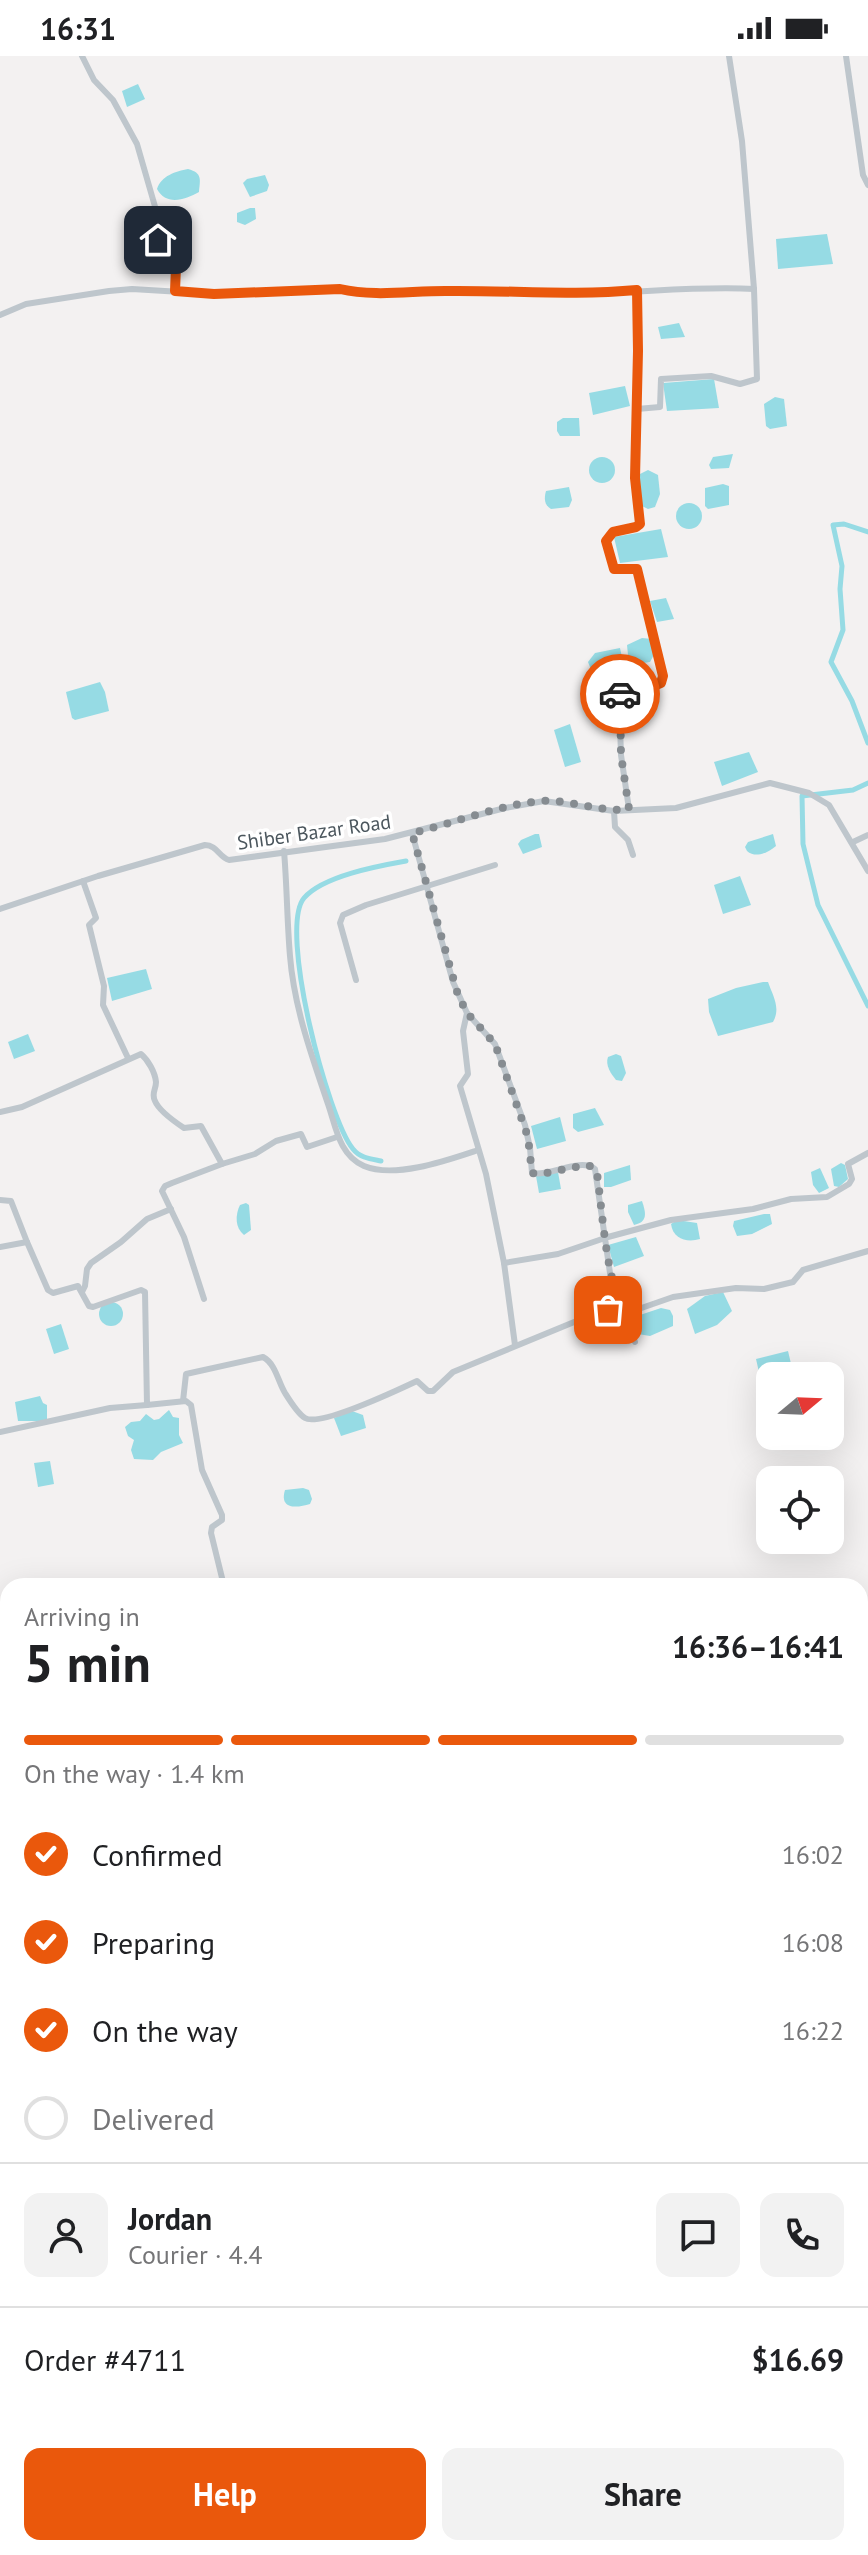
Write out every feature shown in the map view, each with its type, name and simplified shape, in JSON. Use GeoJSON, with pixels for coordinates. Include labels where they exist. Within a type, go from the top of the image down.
{"type":"FeatureCollection","features":[{"type":"Feature","properties":{"kind":"street"},"geometry":{"type":"LineString","coordinates":[[82,56],[94,80],[113,100],[137,144],[156,210],[159,245],[176,267],[175,291]]}},
{"type":"Feature","properties":{"kind":"street"},"geometry":{"type":"LineString","coordinates":[[637,409],[661,406],[661,379],[711,376],[744,384],[757,379],[754,289],[742,141],[729,56]]}},
{"type":"Feature","properties":{"kind":"street"},"geometry":{"type":"LineString","coordinates":[[846,56],[863,175],[868,185]]}},
{"type":"Feature","properties":{"kind":"street"},"geometry":{"type":"LineString","coordinates":[[0,315],[18,306],[132,289],[214,294],[340,289],[386,294],[754,289]]}},
{"type":"Feature","properties":{"kind":"street"},"geometry":{"type":"LineString","coordinates":[[629,809],[621,755],[619,695],[626,689],[655,686],[661,683],[663,676],[637,569],[614,569],[606,541],[613,532],[640,524],[635,478],[637,290]]}},
{"type":"Feature","properties":{"kind":"street","name":"Shiber Bazar Road"},"geometry":{"type":"LineString","coordinates":[[0,909],[205,845],[214,847],[223,858],[229,860],[385,839],[544,801],[614,811],[676,808],[775,783],[817,796],[829,805],[868,871]]}},
{"type":"Feature","properties":{"kind":"street"},"geometry":{"type":"LineString","coordinates":[[614,811],[615,827],[628,840],[633,855]]}},
{"type":"Feature","properties":{"kind":"street"},"geometry":{"type":"LineString","coordinates":[[412,833],[429,884],[453,982],[467,1013],[495,1044],[528,1137],[532,1173],[586,1165],[593,1167],[597,1173],[611,1280],[635,1342]]}},
{"type":"Feature","properties":{"kind":"street"},"geometry":{"type":"LineString","coordinates":[[853,842],[868,835]]}},
{"type":"Feature","properties":{"kind":"street"},"geometry":{"type":"LineString","coordinates":[[284,851],[290,958],[297,999],[337,1137],[350,1155],[365,1166],[397,1170],[433,1164],[478,1150]]}},
{"type":"Feature","properties":{"kind":"street"},"geometry":{"type":"LineString","coordinates":[[356,980],[340,919],[366,905],[495,865]]}},
{"type":"Feature","properties":{"kind":"street"},"geometry":{"type":"LineString","coordinates":[[83,881],[96,918],[89,925],[104,986],[103,1005],[128,1058]]}},
{"type":"Feature","properties":{"kind":"street"},"geometry":{"type":"LineString","coordinates":[[467,1013],[463,1031],[468,1074],[460,1086],[486,1174],[504,1263],[515,1345]]}},
{"type":"Feature","properties":{"kind":"street"},"geometry":{"type":"LineString","coordinates":[[0,1112],[22,1107],[141,1054],[154,1076],[156,1084],[153,1095],[157,1104],[184,1128],[201,1126],[222,1164]]}},
{"type":"Feature","properties":{"kind":"street"},"geometry":{"type":"LineString","coordinates":[[204,1299],[184,1237],[163,1197],[165,1186],[255,1154],[276,1141],[301,1134],[307,1147],[337,1137]]}},
{"type":"Feature","properties":{"kind":"street"},"geometry":{"type":"LineString","coordinates":[[504,1263],[558,1254],[671,1220],[753,1209],[791,1199],[827,1197],[849,1184],[852,1179],[848,1164],[868,1153]]}},
{"type":"Feature","properties":{"kind":"street"},"geometry":{"type":"LineString","coordinates":[[0,1200],[11,1201],[50,1292],[80,1287],[86,1303],[93,1307],[141,1290],[145,1292],[147,1405]]}},
{"type":"Feature","properties":{"kind":"street"},"geometry":{"type":"LineString","coordinates":[[82,1292],[91,1263],[147,1219],[171,1209]]}},
{"type":"Feature","properties":{"kind":"street"},"geometry":{"type":"LineString","coordinates":[[0,1247],[27,1242]]}},
{"type":"Feature","properties":{"kind":"street"},"geometry":{"type":"LineString","coordinates":[[620,1306],[630,1312],[673,1297],[736,1288],[764,1289],[793,1282],[803,1270],[868,1251]]}},
{"type":"Feature","properties":{"kind":"street"},"geometry":{"type":"LineString","coordinates":[[183,1401],[186,1374],[263,1357],[271,1364],[284,1392],[303,1417],[314,1420],[373,1402],[417,1381],[428,1391],[433,1391],[453,1372],[620,1306]]}},
{"type":"Feature","properties":{"kind":"street"},"geometry":{"type":"LineString","coordinates":[[0,1432],[110,1408],[189,1401],[202,1470],[222,1515],[222,1520],[210,1529],[222,1578]]}},
{"type":"Feature","properties":{"kind":"water"},"geometry":{"type":"Polygon","coordinates":[[[138,84],[145,99],[127,107],[122,91],[138,84]]]}},
{"type":"Feature","properties":{"kind":"water"},"geometry":{"type":"Polygon","coordinates":[[[188,169],[198,175],[199,192],[176,200],[165,198],[157,189],[165,177],[188,169]]]}},
{"type":"Feature","properties":{"kind":"water"},"geometry":{"type":"Polygon","coordinates":[[[265,175],[269,185],[267,191],[250,197],[243,183],[265,175]]]}},
{"type":"Feature","properties":{"kind":"water"},"geometry":{"type":"Polygon","coordinates":[[[255,208],[256,219],[245,225],[237,222],[237,213],[255,208]]]}},
{"type":"Feature","properties":{"kind":"water"},"geometry":{"type":"Polygon","coordinates":[[[827,234],[833,264],[778,269],[776,239],[827,234]]]}},
{"type":"Feature","properties":{"kind":"water"},"geometry":{"type":"Polygon","coordinates":[[[679,323],[685,337],[661,339],[658,327],[679,323]]]}},
{"type":"Feature","properties":{"kind":"water"},"geometry":{"type":"Polygon","coordinates":[[[714,379],[719,408],[667,411],[663,383],[714,379]]]}},
{"type":"Feature","properties":{"kind":"water"},"geometry":{"type":"Polygon","coordinates":[[[625,386],[630,406],[593,415],[589,393],[625,386]]]}},
{"type":"Feature","properties":{"kind":"water"},"geometry":{"type":"Polygon","coordinates":[[[775,397],[784,399],[787,426],[770,429],[766,426],[764,404],[775,397]]]}},
{"type":"Feature","properties":{"kind":"water"},"geometry":{"type":"Polygon","coordinates":[[[563,418],[579,418],[580,436],[560,436],[557,422],[563,418]]]}},
{"type":"Feature","properties":{"kind":"water"},"geometry":{"type":"Polygon","coordinates":[[[733,454],[729,468],[711,469],[709,465],[713,457],[733,454]]]}},
{"type":"Feature","properties":{"kind":"water"},"geometry":{"type":"Polygon","coordinates":[[[602,457],[611,461],[615,470],[611,479],[602,483],[593,479],[589,470],[593,461],[602,457]]]}},
{"type":"Feature","properties":{"kind":"water"},"geometry":{"type":"Polygon","coordinates":[[[648,470],[658,475],[660,494],[655,507],[648,509],[642,506],[637,486],[640,474],[648,470]]]}},
{"type":"Feature","properties":{"kind":"water"},"geometry":{"type":"Polygon","coordinates":[[[723,484],[729,486],[729,505],[708,509],[705,506],[705,488],[723,484]]]}},
{"type":"Feature","properties":{"kind":"water"},"geometry":{"type":"Polygon","coordinates":[[[569,487],[572,500],[569,507],[551,509],[545,501],[546,491],[569,487]]]}},
{"type":"Feature","properties":{"kind":"water"},"geometry":{"type":"Polygon","coordinates":[[[689,503],[698,507],[702,516],[698,525],[689,529],[680,525],[676,516],[680,507],[689,503]]]}},
{"type":"Feature","properties":{"kind":"water"},"geometry":{"type":"Polygon","coordinates":[[[661,529],[668,557],[620,563],[614,537],[661,529]]]}},
{"type":"Feature","properties":{"kind":"water"},"geometry":{"type":"Polygon","coordinates":[[[666,598],[674,619],[657,622],[650,601],[666,598]]]}},
{"type":"Feature","properties":{"kind":"water"},"geometry":{"type":"Polygon","coordinates":[[[642,638],[652,639],[655,653],[650,662],[636,664],[628,655],[627,645],[642,638]]]}},
{"type":"Feature","properties":{"kind":"water"},"geometry":{"type":"Polygon","coordinates":[[[620,648],[621,667],[598,674],[592,672],[588,662],[595,653],[620,648]]]}},
{"type":"Feature","properties":{"kind":"water"},"geometry":{"type":"Polygon","coordinates":[[[100,682],[109,711],[75,720],[72,718],[66,692],[100,682]]]}},
{"type":"Feature","properties":{"kind":"water"},"geometry":{"type":"Polygon","coordinates":[[[570,724],[581,762],[565,767],[554,730],[570,724]]]}},
{"type":"Feature","properties":{"kind":"water"},"geometry":{"type":"Polygon","coordinates":[[[749,752],[758,772],[722,786],[714,762],[749,752]]]}},
{"type":"Feature","properties":{"kind":"water"},"geometry":{"type":"Polygon","coordinates":[[[539,834],[542,847],[523,854],[518,844],[539,834]]]}},
{"type":"Feature","properties":{"kind":"water"},"geometry":{"type":"Polygon","coordinates":[[[773,834],[776,846],[773,848],[758,855],[747,851],[745,847],[748,842],[773,834]]]}},
{"type":"Feature","properties":{"kind":"water"},"geometry":{"type":"Polygon","coordinates":[[[740,876],[751,905],[723,914],[714,885],[740,876]]]}},
{"type":"Feature","properties":{"kind":"water"},"geometry":{"type":"Polygon","coordinates":[[[146,969],[152,989],[112,1001],[107,978],[146,969]]]}},
{"type":"Feature","properties":{"kind":"water"},"geometry":{"type":"Polygon","coordinates":[[[768,982],[775,1002],[773,1022],[718,1036],[709,1012],[708,999],[768,982]]]}},
{"type":"Feature","properties":{"kind":"water"},"geometry":{"type":"Polygon","coordinates":[[[28,1034],[35,1051],[14,1059],[8,1042],[28,1034]]]}},
{"type":"Feature","properties":{"kind":"water"},"geometry":{"type":"Polygon","coordinates":[[[621,1056],[626,1073],[622,1081],[616,1080],[608,1066],[608,1057],[621,1056]]]}},
{"type":"Feature","properties":{"kind":"water"},"geometry":{"type":"Polygon","coordinates":[[[595,1108],[604,1125],[578,1132],[573,1128],[573,1114],[595,1108]]]}},
{"type":"Feature","properties":{"kind":"water"},"geometry":{"type":"Polygon","coordinates":[[[560,1117],[566,1141],[537,1149],[531,1126],[560,1117]]]}},
{"type":"Feature","properties":{"kind":"water"},"geometry":{"type":"Polygon","coordinates":[[[841,1163],[845,1165],[848,1179],[839,1187],[834,1186],[831,1169],[841,1163]]]}},
{"type":"Feature","properties":{"kind":"water"},"geometry":{"type":"Polygon","coordinates":[[[630,1165],[631,1180],[604,1187],[604,1173],[630,1165]]]}},
{"type":"Feature","properties":{"kind":"water"},"geometry":{"type":"Polygon","coordinates":[[[820,1168],[829,1188],[819,1193],[813,1185],[811,1172],[820,1168]]]}},
{"type":"Feature","properties":{"kind":"water"},"geometry":{"type":"Polygon","coordinates":[[[558,1172],[561,1189],[539,1193],[536,1176],[558,1172]]]}},
{"type":"Feature","properties":{"kind":"water"},"geometry":{"type":"Polygon","coordinates":[[[642,1201],[645,1216],[642,1222],[634,1225],[628,1205],[642,1201]]]}},
{"type":"Feature","properties":{"kind":"water"},"geometry":{"type":"Polygon","coordinates":[[[240,1205],[249,1205],[251,1230],[244,1235],[237,1225],[237,1217],[240,1205]]]}},
{"type":"Feature","properties":{"kind":"water"},"geometry":{"type":"Polygon","coordinates":[[[770,1214],[772,1224],[752,1234],[737,1236],[734,1221],[770,1214]]]}},
{"type":"Feature","properties":{"kind":"water"},"geometry":{"type":"Polygon","coordinates":[[[677,1220],[697,1223],[700,1239],[686,1240],[678,1236],[671,1224],[677,1220]]]}},
{"type":"Feature","properties":{"kind":"water"},"geometry":{"type":"Polygon","coordinates":[[[636,1237],[644,1256],[614,1267],[608,1245],[636,1237]]]}},
{"type":"Feature","properties":{"kind":"water"},"geometry":{"type":"Polygon","coordinates":[[[723,1292],[732,1311],[717,1325],[695,1334],[687,1309],[705,1296],[723,1292]]]}},
{"type":"Feature","properties":{"kind":"water"},"geometry":{"type":"Polygon","coordinates":[[[111,1302],[119,1306],[123,1314],[119,1322],[111,1326],[103,1322],[99,1314],[103,1306],[111,1302]]]}},
{"type":"Feature","properties":{"kind":"water"},"geometry":{"type":"Polygon","coordinates":[[[661,1308],[670,1310],[673,1326],[650,1336],[638,1334],[634,1322],[640,1315],[661,1308]]]}},
{"type":"Feature","properties":{"kind":"water"},"geometry":{"type":"Polygon","coordinates":[[[61,1324],[69,1349],[54,1354],[46,1329],[61,1324]]]}},
{"type":"Feature","properties":{"kind":"water"},"geometry":{"type":"Polygon","coordinates":[[[788,1351],[791,1362],[757,1362],[756,1359],[788,1351]]]}},
{"type":"Feature","properties":{"kind":"water"},"geometry":{"type":"Polygon","coordinates":[[[40,1396],[47,1405],[47,1421],[18,1421],[15,1402],[40,1396]]]}},
{"type":"Feature","properties":{"kind":"water"},"geometry":{"type":"Polygon","coordinates":[[[169,1410],[173,1417],[179,1418],[179,1435],[183,1443],[161,1452],[153,1460],[134,1459],[131,1450],[134,1440],[128,1436],[125,1427],[131,1422],[140,1421],[146,1414],[154,1420],[159,1419],[169,1410]]]}},
{"type":"Feature","properties":{"kind":"water"},"geometry":{"type":"Polygon","coordinates":[[[352,1411],[363,1415],[366,1428],[341,1436],[334,1418],[352,1411]]]}},
{"type":"Feature","properties":{"kind":"water"},"geometry":{"type":"Polygon","coordinates":[[[50,1461],[54,1484],[38,1487],[34,1463],[50,1461]]]}},
{"type":"Feature","properties":{"kind":"water"},"geometry":{"type":"Polygon","coordinates":[[[285,1490],[309,1490],[310,1504],[295,1507],[287,1504],[285,1490]]]}},
{"type":"Feature","properties":{"kind":"waterway"},"geometry":{"type":"LineString","coordinates":[[868,532],[844,524],[833,525],[842,566],[843,630],[831,662],[852,701],[868,743]]}},
{"type":"Feature","properties":{"kind":"waterway"},"geometry":{"type":"LineString","coordinates":[[868,783],[853,790],[802,796],[803,844],[818,905],[868,1006]]}},
{"type":"Feature","properties":{"kind":"waterway"},"geometry":{"type":"LineString","coordinates":[[381,1161],[362,1156],[353,1149],[331,1101],[301,983],[298,916],[304,898],[324,884],[352,873],[406,861]]}},
{"type":"Feature","properties":{"kind":"way so far"},"geometry":{"type":"LineString","coordinates":[[608,1310],[620,1306],[607,1258],[597,1173],[590,1165],[536,1175],[532,1173],[528,1137],[495,1044],[472,1020],[458,995],[429,884],[412,833],[544,801],[614,811],[629,809],[621,755],[620,694]]}},
{"type":"Feature","properties":{"kind":"route"},"geometry":{"type":"LineString","coordinates":[[158,240],[160,249],[176,267],[175,291],[214,294],[340,289],[386,294],[637,290],[635,478],[640,524],[613,532],[606,541],[614,569],[637,569],[663,680],[655,686],[626,689],[620,694]]}}]}
